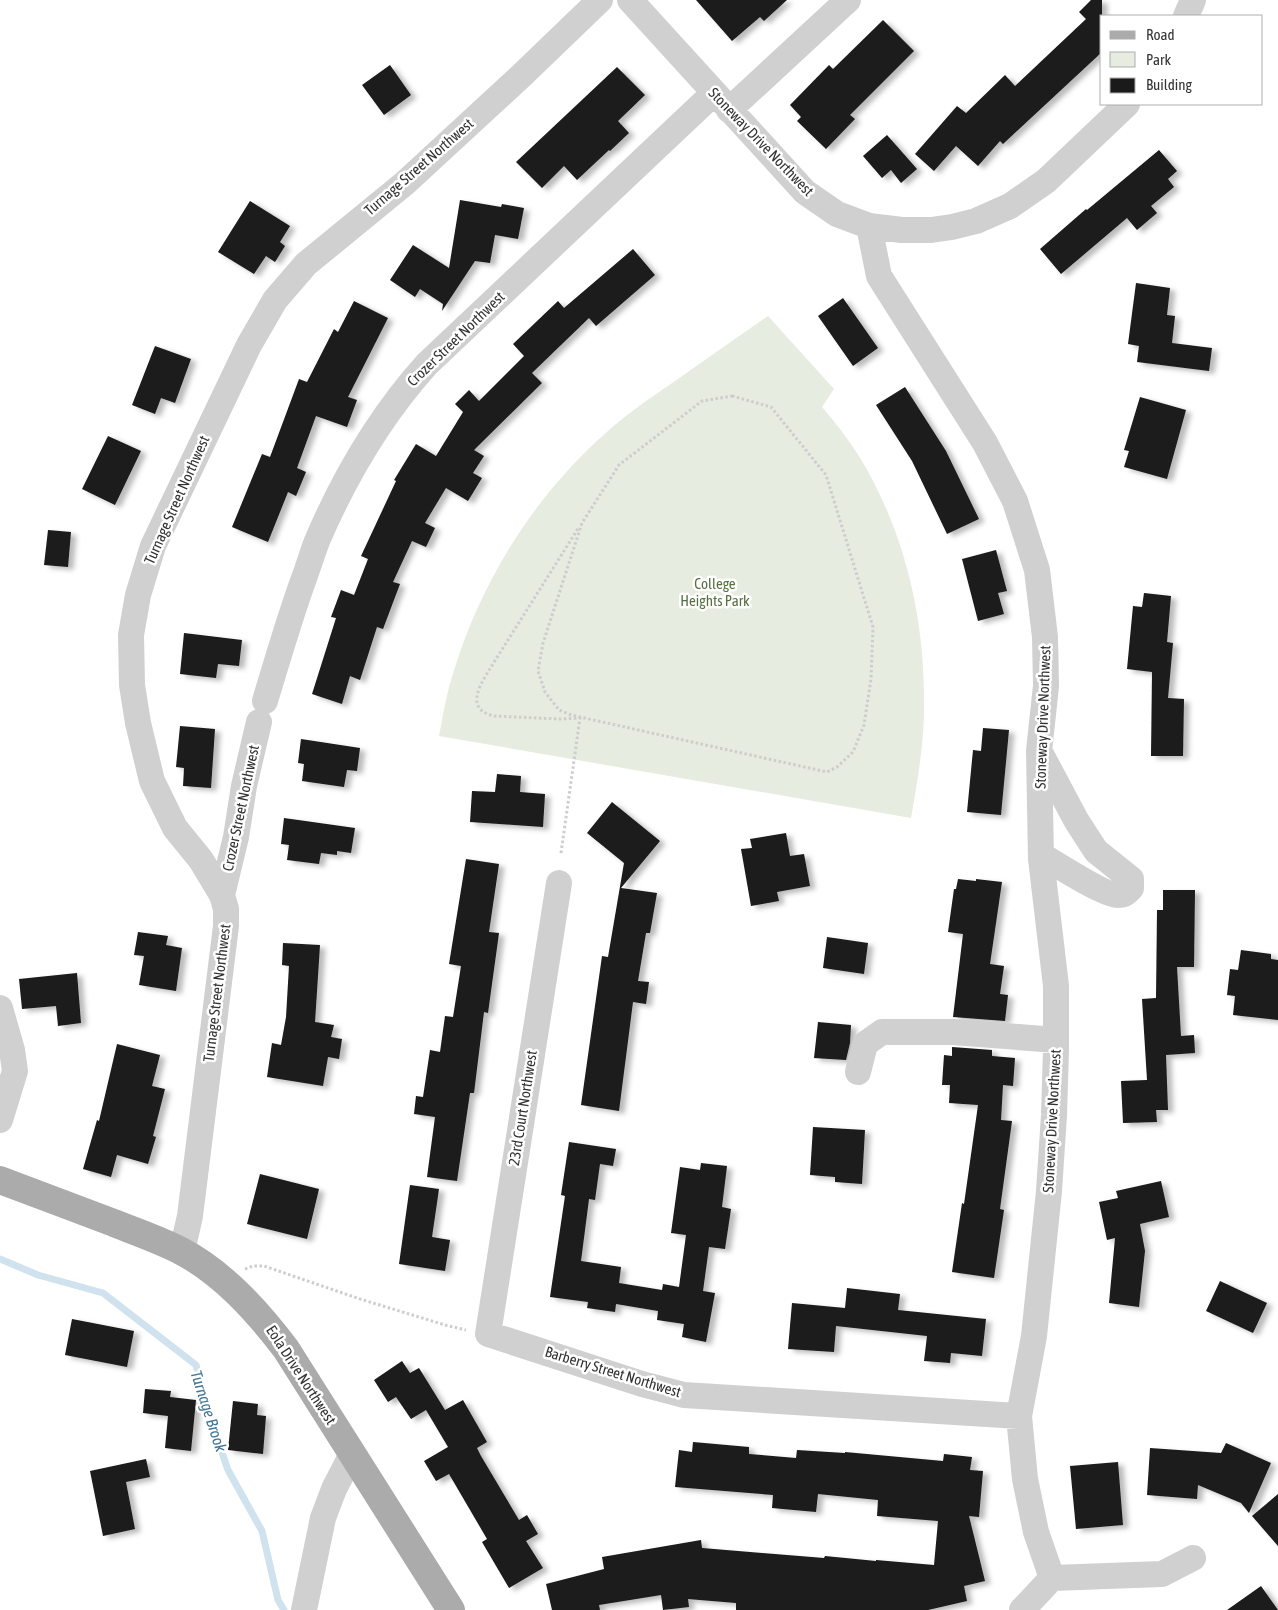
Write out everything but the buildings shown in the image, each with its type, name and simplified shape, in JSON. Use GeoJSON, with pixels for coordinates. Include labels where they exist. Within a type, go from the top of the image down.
{"type":"FeatureCollection","features":[{"type":"Feature","properties":{"kind":"main road","name":"Eola Drive Northwest"},"geometry":{"type":"LineString","coordinates":[[0,1180],[182,1251],[244,1298],[286,1349],[451,1610]]}},
{"type":"Feature","properties":{"kind":"street","name":"Turnage Street Northwest"},"geometry":{"type":"LineString","coordinates":[[182,1251],[190,1216],[226,926],[226,909],[222,894],[201,860],[175,828],[152,781],[138,723],[132,685],[131,635],[138,595],[153,546],[249,345],[274,300],[306,264],[405,183],[600,0]]}},
{"type":"Feature","properties":{"kind":"street","name":"Stoneway Drive Northwest"},"geometry":{"type":"LineString","coordinates":[[630,0],[805,192],[837,214],[869,226],[879,276],[985,443],[1015,501],[1036,570],[1045,637],[1046,686],[1039,751],[1041,855],[1056,986],[1056,1040],[1054,1115],[1048,1200],[1034,1336],[1019,1416],[1025,1478],[1036,1532],[1052,1578]]}},
{"type":"Feature","properties":{"kind":"street","name":"Crozer Street Northwest"},"geometry":{"type":"LineString","coordinates":[[222,894],[236,837],[244,786],[262,712],[288,623],[317,542],[344,486],[378,427],[406,387],[427,364],[722,101],[848,0]]}},
{"type":"Feature","properties":{"kind":"street"},"geometry":{"type":"LineString","coordinates":[[1186,15],[1193,0]]}},
{"type":"Feature","properties":{"kind":"street"},"geometry":{"type":"LineString","coordinates":[[869,226],[902,230],[931,230],[976,221],[1010,206],[1046,181],[1126,105]]}},
{"type":"Feature","properties":{"kind":"street"},"geometry":{"type":"LineString","coordinates":[[1039,751],[1076,820],[1096,851],[1131,879],[1131,888],[1126,894],[1117,896],[1102,890],[1041,855]]}},
{"type":"Feature","properties":{"kind":"street","name":"23rd Court Northwest"},"geometry":{"type":"LineString","coordinates":[[488,1334],[559,883]]}},
{"type":"Feature","properties":{"kind":"street"},"geometry":{"type":"LineString","coordinates":[[0,1008],[12,1050],[15,1072],[0,1120]]}},
{"type":"Feature","properties":{"kind":"street"},"geometry":{"type":"LineString","coordinates":[[858,1072],[864,1044],[882,1032],[953,1032],[1056,1040]]}},
{"type":"Feature","properties":{"kind":"street","name":"Barberry Street Northwest"},"geometry":{"type":"LineString","coordinates":[[488,1334],[642,1384],[684,1395],[1019,1416]]}},
{"type":"Feature","properties":{"kind":"street"},"geometry":{"type":"LineString","coordinates":[[304,1610],[323,1518],[334,1489],[352,1454]]}},
{"type":"Feature","properties":{"kind":"street"},"geometry":{"type":"LineString","coordinates":[[1022,1610],[1052,1578],[1162,1574],[1193,1558]]}},
{"type":"Feature","properties":{"kind":"path"},"geometry":{"type":"LineString","coordinates":[[580,718],[494,716],[485,714],[478,708],[476,696],[480,685],[491,667],[582,523],[619,465],[702,401],[732,396],[771,406],[826,475],[873,626],[872,679],[864,725],[853,752],[838,767],[827,772],[580,718],[559,710],[545,692],[538,671],[543,643],[582,523]]}},
{"type":"Feature","properties":{"kind":"path"},"geometry":{"type":"LineString","coordinates":[[561,853],[580,718]]}},
{"type":"Feature","properties":{"kind":"path"},"geometry":{"type":"LineString","coordinates":[[222,1280],[253,1266],[264,1266],[360,1299],[445,1325],[488,1334]]}},
{"type":"Feature","properties":{"kind":"green space","name":"College Heights Park"},"geometry":{"type":"Polygon","coordinates":[[[768,316],[834,389],[822,407],[855,450],[874,484],[888,512],[908,572],[920,634],[924,698],[922,743],[911,818],[439,736],[452,677],[478,608],[494,575],[534,512],[581,456],[616,424],[768,316]]]}},
{"type":"Feature","properties":{"kind":"waterway","name":"Turnage Brook"},"geometry":{"type":"LineString","coordinates":[[0,1259],[38,1275],[103,1293],[196,1365],[207,1409],[228,1470],[262,1531],[278,1600],[284,1610]]}}]}
